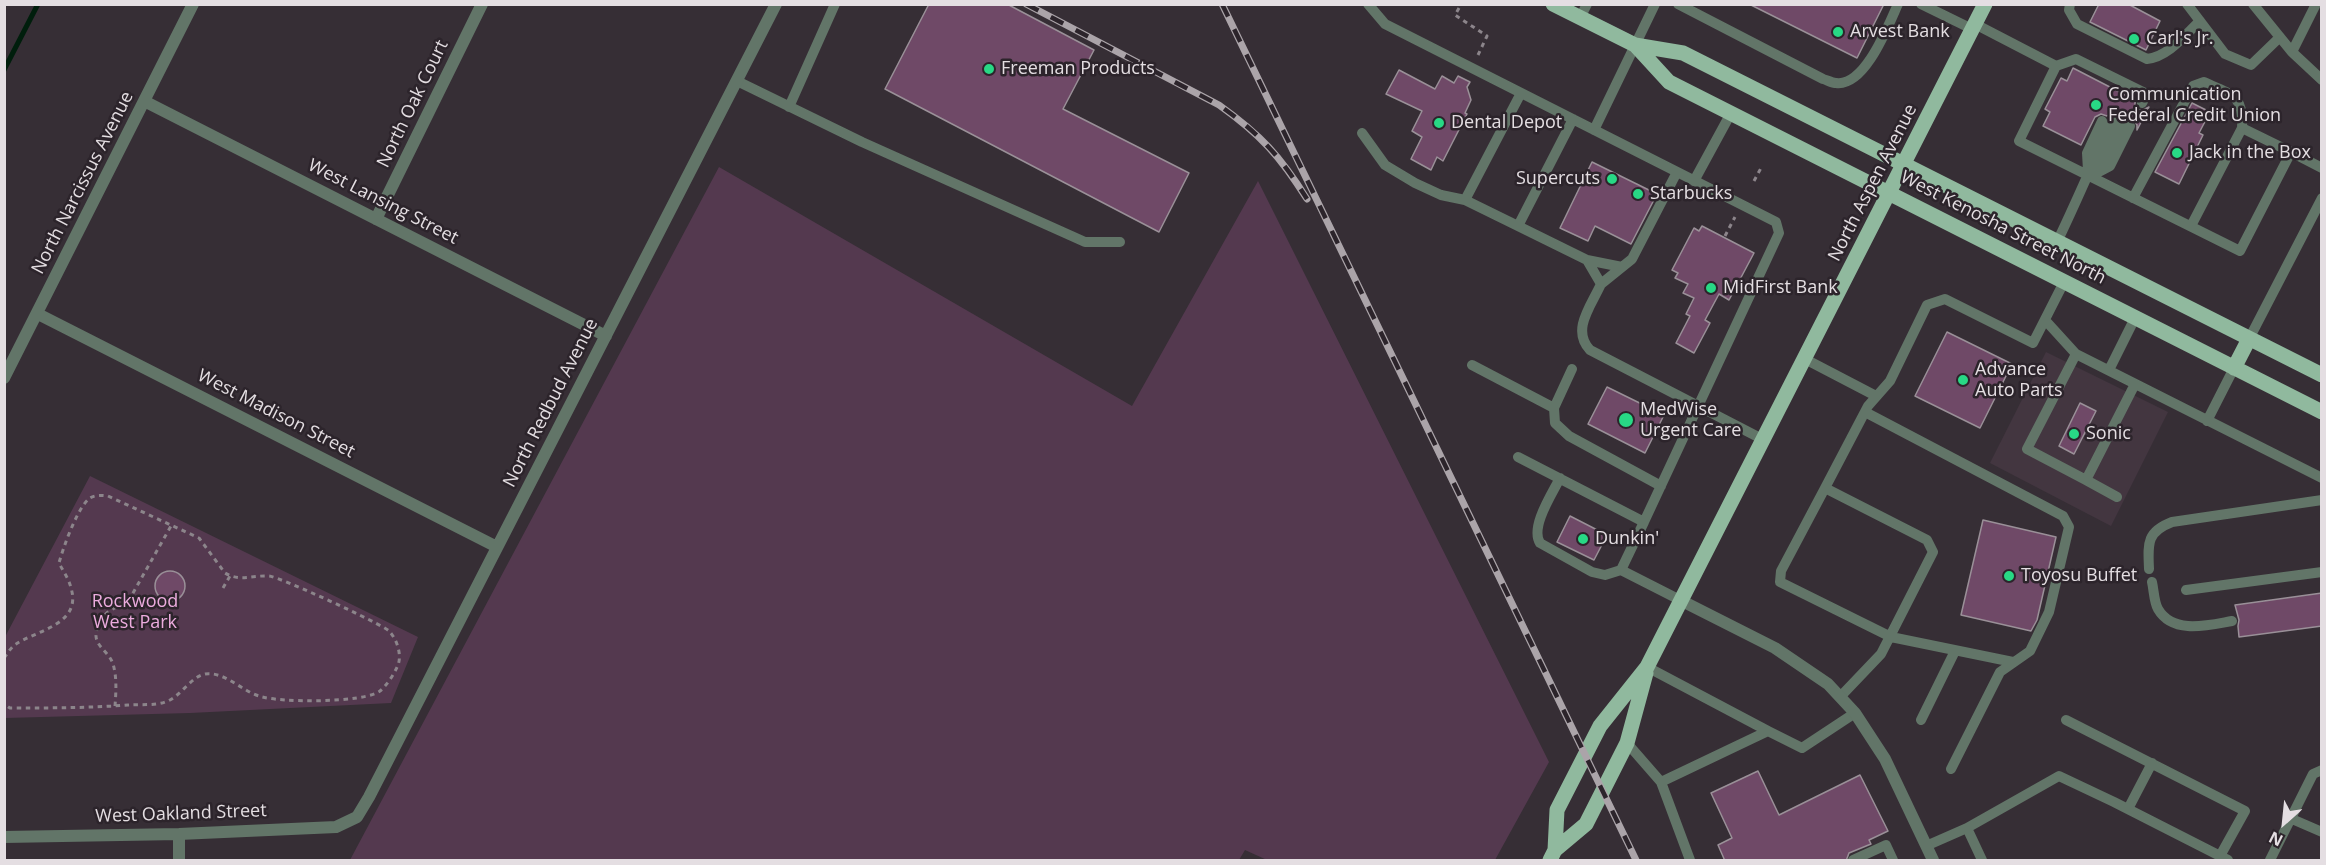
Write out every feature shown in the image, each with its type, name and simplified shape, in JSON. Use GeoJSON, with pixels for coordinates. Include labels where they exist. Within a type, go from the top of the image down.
{"type":"FeatureCollection","features":[{"type":"Feature","properties":{"kind":"main road","name":"West Kenosha Street North"},"geometry":{"type":"LineString","coordinates":[[1553,4],[1583,11],[1635,45],[1669,82],[2322,412]]}},
{"type":"Feature","properties":{"kind":"main road","name":"North Aspen Avenue"},"geometry":{"type":"LineString","coordinates":[[1552,855],[1557,810],[1600,726],[1647,667],[1682,602],[1985,4]]}},
{"type":"Feature","properties":{"kind":"main road","name":"West Kenosha Street North"},"geometry":{"type":"LineString","coordinates":[[1635,45],[1683,53],[2322,375]]}},
{"type":"Feature","properties":{"kind":"main road"},"geometry":{"type":"LineString","coordinates":[[2234,368],[2249,339]]}},
{"type":"Feature","properties":{"kind":"main road","name":"North Aspen Avenue"},"geometry":{"type":"LineString","coordinates":[[1552,855],[1586,824],[1627,743],[1647,667]]}},
{"type":"Feature","properties":{"kind":"street","name":"North Narcissus Avenue"},"geometry":{"type":"LineString","coordinates":[[4,378],[193,4]]}},
{"type":"Feature","properties":{"kind":"street","name":"North Oak Court"},"geometry":{"type":"LineString","coordinates":[[376,219],[482,4]]}},
{"type":"Feature","properties":{"kind":"street","name":"North Redbud Avenue"},"geometry":{"type":"LineString","coordinates":[[357,817],[776,4]]}},
{"type":"Feature","properties":{"kind":"street","name":"West Lansing Street"},"geometry":{"type":"LineString","coordinates":[[144,101],[606,336]]}},
{"type":"Feature","properties":{"kind":"street","name":"West Madison Street"},"geometry":{"type":"LineString","coordinates":[[38,314],[497,547]]}},
{"type":"Feature","properties":{"kind":"street"},"geometry":{"type":"LineString","coordinates":[[1682,602],[1775,648],[1828,684],[1855,713],[1885,759],[1933,861]]}},
{"type":"Feature","properties":{"kind":"street","name":"West Oakland Street"},"geometry":{"type":"LineString","coordinates":[[4,837],[179,834],[336,827],[357,817]]}},
{"type":"Feature","properties":{"kind":"street"},"geometry":{"type":"LineString","coordinates":[[179,834],[179,861]]}},
{"type":"Feature","properties":{"kind":"lane"},"geometry":{"type":"LineString","coordinates":[[789,107],[835,4]]}},
{"type":"Feature","properties":{"kind":"lane"},"geometry":{"type":"LineString","coordinates":[[1368,4],[1385,24],[1776,222],[1779,233],[1621,570]]}},
{"type":"Feature","properties":{"kind":"lane"},"geometry":{"type":"LineString","coordinates":[[1594,130],[1655,4]]}},
{"type":"Feature","properties":{"kind":"lane"},"geometry":{"type":"LineString","coordinates":[[1678,4],[1823,79],[1838,84],[1858,76],[1870,61],[1899,4]]}},
{"type":"Feature","properties":{"kind":"lane"},"geometry":{"type":"LineString","coordinates":[[1921,4],[2056,66]]}},
{"type":"Feature","properties":{"kind":"lane"},"geometry":{"type":"LineString","coordinates":[[2070,4],[2069,10],[2077,24],[2147,59],[2164,53],[2200,21]]}},
{"type":"Feature","properties":{"kind":"lane"},"geometry":{"type":"LineString","coordinates":[[2187,4],[2225,54],[2251,65],[2280,37]]}},
{"type":"Feature","properties":{"kind":"lane"},"geometry":{"type":"LineString","coordinates":[[2292,52],[2316,4]]}},
{"type":"Feature","properties":{"kind":"lane"},"geometry":{"type":"LineString","coordinates":[[2257,6],[2292,52],[2322,80]]}},
{"type":"Feature","properties":{"kind":"lane"},"geometry":{"type":"LineString","coordinates":[[2130,92],[2076,59],[2056,66],[2019,141],[2240,251],[2291,152]]}},
{"type":"Feature","properties":{"kind":"lane"},"geometry":{"type":"LineString","coordinates":[[736,81],[862,142],[1085,242],[1120,242]]}},
{"type":"Feature","properties":{"kind":"lane"},"geometry":{"type":"LineString","coordinates":[[2133,198],[2193,86],[2204,82],[2237,99],[2243,110],[2242,128],[2191,226]]}},
{"type":"Feature","properties":{"kind":"lane"},"geometry":{"type":"LineString","coordinates":[[1465,200],[1521,93]]}},
{"type":"Feature","properties":{"kind":"lane"},"geometry":{"type":"LineString","coordinates":[[1694,181],[1731,113]]}},
{"type":"Feature","properties":{"kind":"lane"},"geometry":{"type":"LineString","coordinates":[[1518,226],[1573,119]]}},
{"type":"Feature","properties":{"kind":"lane"},"geometry":{"type":"LineString","coordinates":[[2089,177],[2087,153],[2102,121]]}},
{"type":"Feature","properties":{"kind":"lane"},"geometry":{"type":"LineString","coordinates":[[2057,242],[2089,177],[2096,155],[2122,122],[2110,166],[2089,177]]}},
{"type":"Feature","properties":{"kind":"lane"},"geometry":{"type":"LineString","coordinates":[[2242,128],[2322,168]]}},
{"type":"Feature","properties":{"kind":"lane"},"geometry":{"type":"LineString","coordinates":[[1362,133],[1385,165],[1415,183],[1441,195],[1465,200],[1587,260],[1622,267]]}},
{"type":"Feature","properties":{"kind":"lane"},"geometry":{"type":"LineString","coordinates":[[1677,172],[1632,259],[1601,284],[1580,332],[1584,343],[1590,350],[1764,440]]}},
{"type":"Feature","properties":{"kind":"lane"},"geometry":{"type":"LineString","coordinates":[[2249,339],[2322,198]]}},
{"type":"Feature","properties":{"kind":"lane"},"geometry":{"type":"LineString","coordinates":[[1587,260],[1601,284]]}},
{"type":"Feature","properties":{"kind":"lane"},"geometry":{"type":"LineString","coordinates":[[2013,662],[1891,637],[1780,582],[1781,571],[1865,412],[1890,381],[1927,305],[1945,299],[2033,343],[2064,282]]}},
{"type":"Feature","properties":{"kind":"lane"},"geometry":{"type":"LineString","coordinates":[[2109,370],[2135,318]]}},
{"type":"Feature","properties":{"kind":"lane"},"geometry":{"type":"LineString","coordinates":[[2045,320],[2076,354],[2322,478]]}},
{"type":"Feature","properties":{"kind":"lane"},"geometry":{"type":"LineString","coordinates":[[2076,354],[2028,449],[2117,497]]}},
{"type":"Feature","properties":{"kind":"lane"},"geometry":{"type":"LineString","coordinates":[[1806,359],[1876,396]]}},
{"type":"Feature","properties":{"kind":"lane"},"geometry":{"type":"LineString","coordinates":[[1472,366],[1554,408]]}},
{"type":"Feature","properties":{"kind":"lane"},"geometry":{"type":"LineString","coordinates":[[2206,421],[2234,368]]}},
{"type":"Feature","properties":{"kind":"lane"},"geometry":{"type":"LineString","coordinates":[[1572,369],[1554,408],[1555,423],[1569,436],[1661,486]]}},
{"type":"Feature","properties":{"kind":"lane"},"geometry":{"type":"LineString","coordinates":[[2086,480],[2135,384]]}},
{"type":"Feature","properties":{"kind":"lane"},"geometry":{"type":"LineString","coordinates":[[1865,412],[2063,516],[2069,527],[2049,612],[2030,651],[2000,672],[1951,769]]}},
{"type":"Feature","properties":{"kind":"lane"},"geometry":{"type":"LineString","coordinates":[[1518,457],[1644,522]]}},
{"type":"Feature","properties":{"kind":"lane"},"geometry":{"type":"LineString","coordinates":[[1560,478],[1538,525],[1536,537],[1540,543],[1592,572],[1605,575],[1621,570],[1682,602]]}},
{"type":"Feature","properties":{"kind":"lane"},"geometry":{"type":"LineString","coordinates":[[1825,488],[1927,540],[1933,552],[1881,654],[1840,697]]}},
{"type":"Feature","properties":{"kind":"lane"},"geometry":{"type":"LineString","coordinates":[[2150,569],[2148,543],[2153,533],[2161,526],[2172,522],[2322,500]]}},
{"type":"Feature","properties":{"kind":"lane"},"geometry":{"type":"LineString","coordinates":[[2186,590],[2322,572]]}},
{"type":"Feature","properties":{"kind":"lane"},"geometry":{"type":"LineString","coordinates":[[2152,582],[2157,608],[2173,622],[2200,626],[2232,621]]}},
{"type":"Feature","properties":{"kind":"lane"},"geometry":{"type":"LineString","coordinates":[[1920,720],[1955,651]]}},
{"type":"Feature","properties":{"kind":"lane"},"geometry":{"type":"LineString","coordinates":[[1647,667],[1802,748],[1855,713]]}},
{"type":"Feature","properties":{"kind":"lane"},"geometry":{"type":"LineString","coordinates":[[1926,846],[1966,828],[2059,776],[2128,808],[2224,859],[2245,811],[2066,720]]}},
{"type":"Feature","properties":{"kind":"lane"},"geometry":{"type":"LineString","coordinates":[[1661,782],[1768,731]]}},
{"type":"Feature","properties":{"kind":"lane"},"geometry":{"type":"LineString","coordinates":[[1627,743],[1661,782],[1690,861]]}},
{"type":"Feature","properties":{"kind":"lane"},"geometry":{"type":"LineString","coordinates":[[2128,808],[2152,763]]}},
{"type":"Feature","properties":{"kind":"lane"},"geometry":{"type":"LineString","coordinates":[[2270,861],[2313,774],[2322,770]]}},
{"type":"Feature","properties":{"kind":"lane"},"geometry":{"type":"LineString","coordinates":[[2292,819],[2322,832]]}},
{"type":"Feature","properties":{"kind":"lane"},"geometry":{"type":"LineString","coordinates":[[1966,828],[1982,861]]}},
{"type":"Feature","properties":{"kind":"lane"},"geometry":{"type":"LineString","coordinates":[[1853,861],[1886,845],[1893,861]]}},
{"type":"Feature","properties":{"kind":"path"},"geometry":{"type":"LineString","coordinates":[[1459,8],[1455,15],[1487,36],[1471,68]]}},
{"type":"Feature","properties":{"kind":"path"},"geometry":{"type":"LineString","coordinates":[[1754,181],[1761,168]]}},
{"type":"Feature","properties":{"kind":"path"},"geometry":{"type":"LineString","coordinates":[[1725,236],[1737,213]]}},
{"type":"Feature","properties":{"kind":"path"},"geometry":{"type":"LineString","coordinates":[[4,658],[13,645],[61,622],[71,609],[73,602],[71,588],[59,563],[83,506],[90,498],[100,495],[108,496],[199,538],[225,573],[230,576],[239,579],[270,576],[295,585],[388,630],[399,653],[399,662],[390,680],[379,692],[366,697],[288,701],[259,696],[221,676],[203,674],[166,702],[115,706],[10,708],[4,705]]}},
{"type":"Feature","properties":{"kind":"path"},"geometry":{"type":"LineString","coordinates":[[115,706],[116,688],[112,660],[97,644],[95,635],[108,612],[129,600],[171,525]]}},
{"type":"Feature","properties":{"kind":"path"},"geometry":{"type":"LineString","coordinates":[[223,588],[230,576]]}},
{"type":"Feature","properties":{"kind":"shaded area"},"geometry":{"type":"Polygon","coordinates":[[[2046,352],[2168,412],[2111,526],[1990,463],[2046,352]]]}},
{"type":"Feature","properties":{"kind":"green space"},"geometry":{"type":"Polygon","coordinates":[[[719,167],[1132,406],[1258,181],[1549,762],[1495,860],[1267,860],[1245,850],[1239,860],[350,860],[719,167]]]}},
{"type":"Feature","properties":{"kind":"green space","name":"Rockwood West Park"},"geometry":{"type":"Polygon","coordinates":[[[90,476],[418,637],[391,703],[190,713],[5,718],[5,637],[90,476]]]}},
{"type":"Feature","properties":{"kind":"building","name":"Freeman Products"},"geometry":{"type":"Polygon","coordinates":[[[929,4],[1007,4],[1094,50],[1063,109],[1189,173],[1159,232],[885,89],[929,4]]]}},
{"type":"Feature","properties":{"kind":"building","name":"Arvest Bank"},"geometry":{"type":"Polygon","coordinates":[[[1749,4],[1884,4],[1857,58],[1749,4]]]}},
{"type":"Feature","properties":{"kind":"building","name":"Carl's Jr."},"geometry":{"type":"Polygon","coordinates":[[[2099,4],[2128,4],[2160,21],[2146,50],[2090,22],[2099,4]]]}},
{"type":"Feature","properties":{"kind":"building","name":"Communication Federal Credit Union"},"geometry":{"type":"Polygon","coordinates":[[[2073,68],[2135,100],[2135,106],[2139,110],[2149,107],[2137,130],[2134,120],[2114,111],[2107,116],[2101,114],[2095,117],[2081,145],[2043,126],[2050,112],[2045,109],[2061,78],[2067,81],[2073,68]]]}},
{"type":"Feature","properties":{"kind":"building","name":"Dental Depot"},"geometry":{"type":"Polygon","coordinates":[[[1399,70],[1435,89],[1442,76],[1454,83],[1458,76],[1470,82],[1467,87],[1471,100],[1465,113],[1467,114],[1443,161],[1437,157],[1431,170],[1411,159],[1422,137],[1412,131],[1422,111],[1386,94],[1399,70]]]}},
{"type":"Feature","properties":{"kind":"building","name":"Jack in the Box"},"geometry":{"type":"Polygon","coordinates":[[[2192,103],[2210,112],[2199,133],[2203,135],[2179,184],[2155,172],[2192,103]]]}},
{"type":"Feature","properties":{"kind":"building"},"geometry":{"type":"Polygon","coordinates":[[[1592,162],[1657,194],[1631,244],[1595,226],[1588,241],[1560,228],[1592,162]]]}},
{"type":"Feature","properties":{"kind":"building","name":"MidFirst Bank"},"geometry":{"type":"Polygon","coordinates":[[[1702,226],[1754,253],[1729,300],[1719,294],[1705,320],[1710,323],[1694,353],[1676,343],[1690,316],[1686,314],[1694,298],[1683,293],[1688,284],[1675,278],[1678,273],[1672,270],[1694,228],[1699,231],[1702,226]]]}},
{"type":"Feature","properties":{"kind":"building","name":"Advance Auto Parts"},"geometry":{"type":"Polygon","coordinates":[[[1947,332],[2012,364],[1980,428],[1915,396],[1947,332]]]}},
{"type":"Feature","properties":{"kind":"building","name":"MedWise Urgent Care"},"geometry":{"type":"Polygon","coordinates":[[[1607,387],[1664,415],[1645,453],[1588,424],[1607,387]]]}},
{"type":"Feature","properties":{"kind":"building","name":"Sonic"},"geometry":{"type":"Polygon","coordinates":[[[2080,403],[2096,411],[2074,454],[2059,446],[2080,403]]]}},
{"type":"Feature","properties":{"kind":"building","name":"Dunkin'"},"geometry":{"type":"Polygon","coordinates":[[[1570,516],[1607,535],[1594,560],[1557,542],[1570,516]]]}},
{"type":"Feature","properties":{"kind":"building","name":"Toyosu Buffet"},"geometry":{"type":"Polygon","coordinates":[[[1983,520],[2056,537],[2037,620],[2031,631],[1961,615],[1983,520]]]}},
{"type":"Feature","properties":{"kind":"building"},"geometry":{"type":"Polygon","coordinates":[[[170,571],[181,575],[185,586],[181,597],[170,601],[159,597],[155,586],[159,575],[170,571]]]}},
{"type":"Feature","properties":{"kind":"building"},"geometry":{"type":"Polygon","coordinates":[[[2322,593],[2322,626],[2239,637],[2239,620],[2235,605],[2322,593]]]}},
{"type":"Feature","properties":{"kind":"building"},"geometry":{"type":"Polygon","coordinates":[[[1758,771],[1779,815],[1860,775],[1888,831],[1869,840],[1871,844],[1849,853],[1846,861],[1725,861],[1718,845],[1732,838],[1711,793],[1758,771]]]}},
{"type":"Feature","properties":{"kind":"waterway"},"geometry":{"type":"LineString","coordinates":[[4,70],[38,4]]}},
{"type":"Feature","properties":{"kind":"railway"},"geometry":{"type":"LineString","coordinates":[[1026,4],[1219,105],[1247,126],[1269,147],[1307,199]]}},
{"type":"Feature","properties":{"kind":"railway"},"geometry":{"type":"LineString","coordinates":[[1222,4],[1636,860]]}},
{"type":"Feature","properties":{"kind":"place","name":"Arvest Bank"},"geometry":{"type":"Point","coordinates":[1838,32]}},
{"type":"Feature","properties":{"kind":"place","name":"Carl's Jr."},"geometry":{"type":"Point","coordinates":[2134,39]}},
{"type":"Feature","properties":{"kind":"place","name":"Freeman Products"},"geometry":{"type":"Point","coordinates":[989,69]}},
{"type":"Feature","properties":{"kind":"place","name":"Communication Federal Credit Union"},"geometry":{"type":"Point","coordinates":[2096,105]}},
{"type":"Feature","properties":{"kind":"place","name":"Dental Depot"},"geometry":{"type":"Point","coordinates":[1439,123]}},
{"type":"Feature","properties":{"kind":"place","name":"Jack in the Box"},"geometry":{"type":"Point","coordinates":[2177,153]}},
{"type":"Feature","properties":{"kind":"place","name":"Supercuts"},"geometry":{"type":"Point","coordinates":[1612,179]}},
{"type":"Feature","properties":{"kind":"place","name":"Starbucks"},"geometry":{"type":"Point","coordinates":[1638,194]}},
{"type":"Feature","properties":{"kind":"place","name":"MidFirst Bank"},"geometry":{"type":"Point","coordinates":[1711,288]}},
{"type":"Feature","properties":{"kind":"place","name":"Advance Auto Parts"},"geometry":{"type":"Point","coordinates":[1963,380]}},
{"type":"Feature","properties":{"kind":"place","name":"MedWise Urgent Care"},"geometry":{"type":"Point","coordinates":[1626,420]}},
{"type":"Feature","properties":{"kind":"place","name":"Sonic"},"geometry":{"type":"Point","coordinates":[2074,434]}},
{"type":"Feature","properties":{"kind":"place","name":"Dunkin'"},"geometry":{"type":"Point","coordinates":[1583,539]}},
{"type":"Feature","properties":{"kind":"place","name":"Toyosu Buffet"},"geometry":{"type":"Point","coordinates":[2009,576]}}]}
